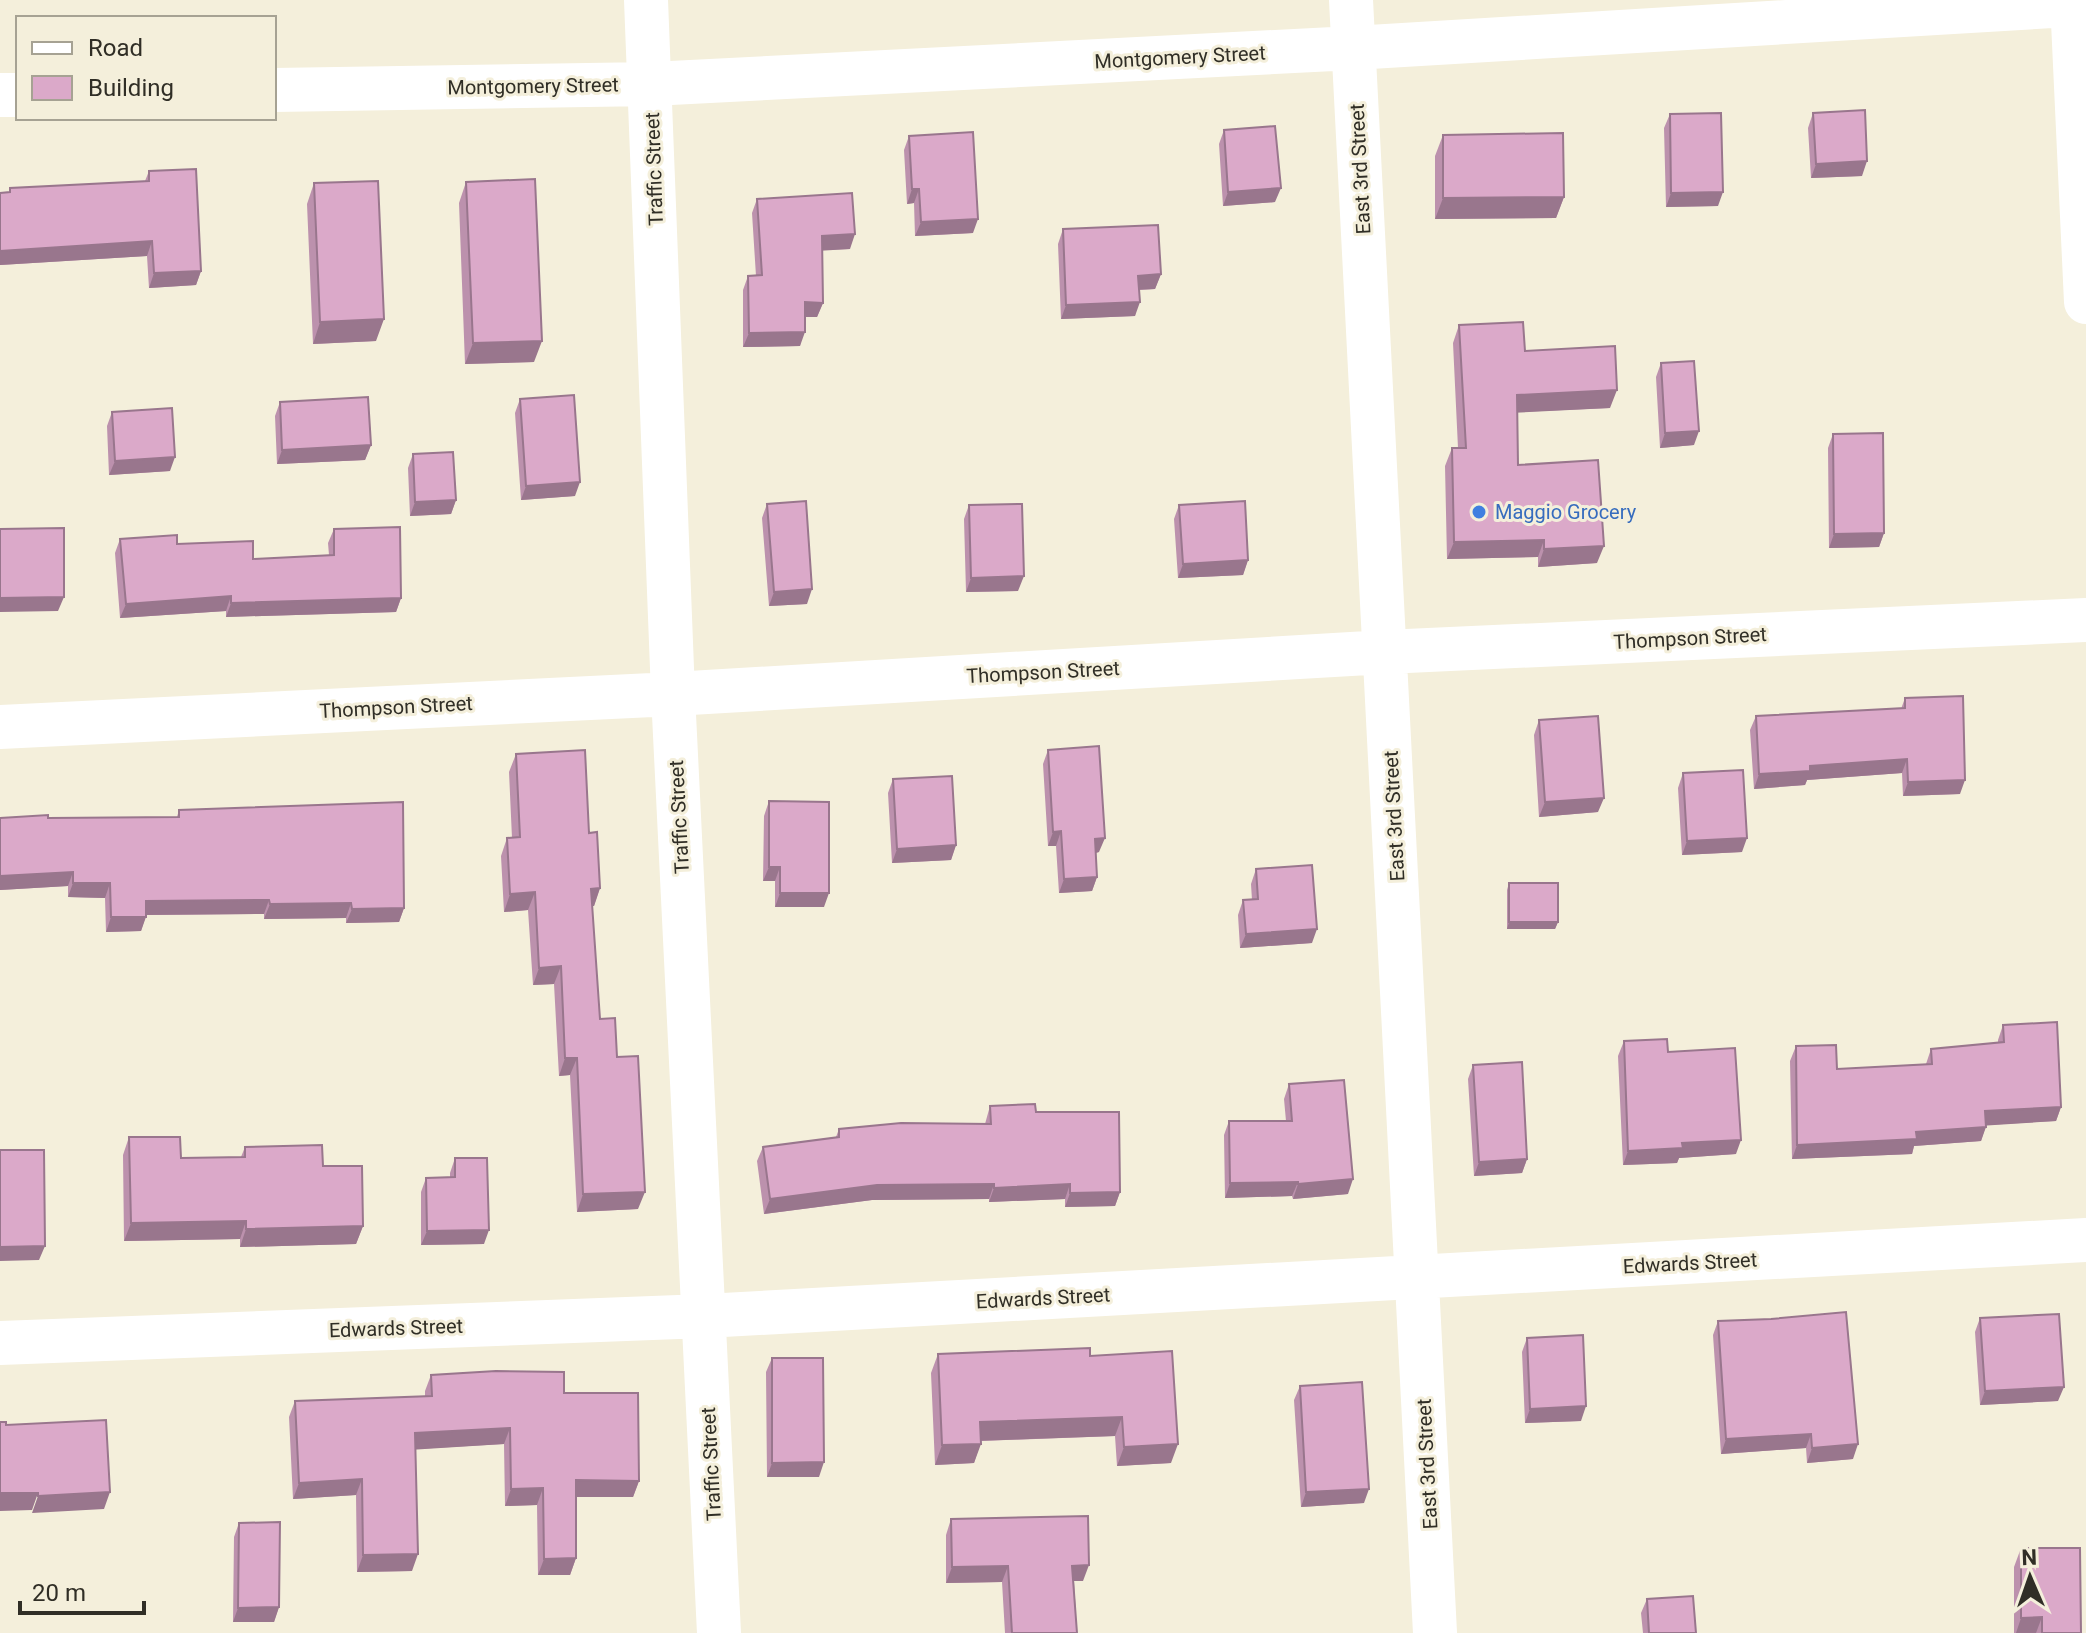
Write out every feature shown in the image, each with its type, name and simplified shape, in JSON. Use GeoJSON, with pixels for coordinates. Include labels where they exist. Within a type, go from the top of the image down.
{"type":"FeatureCollection","features":[{"type":"Feature","properties":{"kind":"street","name":"Traffic Street"},"geometry":{"type":"LineString","coordinates":[[646,0],[673,694],[719,1633]]}},
{"type":"Feature","properties":{"kind":"street","name":"East 3rd Street"},"geometry":{"type":"LineString","coordinates":[[1351,0],[1435,1633]]}},
{"type":"Feature","properties":{"kind":"street","name":"Montgomery Street"},"geometry":{"type":"LineString","coordinates":[[276,90],[651,84],[1353,48],[2077,3]]}},
{"type":"Feature","properties":{"kind":"street"},"geometry":{"type":"LineString","coordinates":[[2077,3],[2086,302]]}},
{"type":"Feature","properties":{"kind":"street","name":"Thompson Street"},"geometry":{"type":"LineString","coordinates":[[0,727],[673,694],[1385,652],[2086,620]]}},
{"type":"Feature","properties":{"kind":"street","name":"Edwards Street"},"geometry":{"type":"LineString","coordinates":[[0,1343],[705,1316],[2086,1240]]}},
{"type":"Feature","properties":{"kind":"building"},"geometry":{"type":"Polygon","coordinates":[[[1865,110],[1867,161],[1816,164],[1813,113],[1865,110]]]}},
{"type":"Feature","properties":{"kind":"building"},"geometry":{"type":"Polygon","coordinates":[[[1721,113],[1723,192],[1671,193],[1670,114],[1721,113]]]}},
{"type":"Feature","properties":{"kind":"building"},"geometry":{"type":"Polygon","coordinates":[[[1275,126],[1281,188],[1228,192],[1224,130],[1275,126]]]}},
{"type":"Feature","properties":{"kind":"building"},"geometry":{"type":"Polygon","coordinates":[[[973,132],[978,219],[921,222],[919,189],[912,189],[909,136],[973,132]]]}},
{"type":"Feature","properties":{"kind":"building"},"geometry":{"type":"Polygon","coordinates":[[[1563,133],[1564,197],[1443,198],[1443,135],[1563,133]]]}},
{"type":"Feature","properties":{"kind":"building"},"geometry":{"type":"Polygon","coordinates":[[[196,169],[201,271],[154,273],[152,241],[0,251],[0,193],[10,192],[10,188],[149,181],[149,171],[196,169]]]}},
{"type":"Feature","properties":{"kind":"building"},"geometry":{"type":"Polygon","coordinates":[[[535,179],[542,341],[473,343],[466,182],[535,179]]]}},
{"type":"Feature","properties":{"kind":"building"},"geometry":{"type":"Polygon","coordinates":[[[378,181],[384,319],[320,322],[314,183],[378,181]]]}},
{"type":"Feature","properties":{"kind":"building"},"geometry":{"type":"Polygon","coordinates":[[[852,193],[855,234],[822,236],[823,303],[805,302],[805,332],[749,333],[748,276],[762,275],[757,199],[852,193]]]}},
{"type":"Feature","properties":{"kind":"building"},"geometry":{"type":"Polygon","coordinates":[[[1158,225],[1161,274],[1138,276],[1140,302],[1066,305],[1063,229],[1158,225]]]}},
{"type":"Feature","properties":{"kind":"building"},"geometry":{"type":"Polygon","coordinates":[[[1523,322],[1525,351],[1615,346],[1617,390],[1517,395],[1518,465],[1598,460],[1604,546],[1544,549],[1544,540],[1454,542],[1452,448],[1466,448],[1459,325],[1523,322]]]}},
{"type":"Feature","properties":{"kind":"building"},"geometry":{"type":"Polygon","coordinates":[[[1694,361],[1699,431],[1665,433],[1661,363],[1694,361]]]}},
{"type":"Feature","properties":{"kind":"building"},"geometry":{"type":"Polygon","coordinates":[[[574,395],[580,482],[526,486],[520,399],[574,395]]]}},
{"type":"Feature","properties":{"kind":"building"},"geometry":{"type":"Polygon","coordinates":[[[368,397],[371,445],[282,450],[280,402],[368,397]]]}},
{"type":"Feature","properties":{"kind":"building"},"geometry":{"type":"Polygon","coordinates":[[[172,408],[175,457],[115,461],[112,412],[172,408]]]}},
{"type":"Feature","properties":{"kind":"building"},"geometry":{"type":"Polygon","coordinates":[[[1883,433],[1884,533],[1834,534],[1833,434],[1883,433]]]}},
{"type":"Feature","properties":{"kind":"building"},"geometry":{"type":"Polygon","coordinates":[[[453,452],[456,500],[415,502],[413,454],[453,452]]]}},
{"type":"Feature","properties":{"kind":"building"},"geometry":{"type":"Polygon","coordinates":[[[806,501],[812,589],[774,592],[767,504],[806,501]]]}},
{"type":"Feature","properties":{"kind":"building"},"geometry":{"type":"Polygon","coordinates":[[[1245,501],[1248,560],[1183,564],[1179,505],[1245,501]]]}},
{"type":"Feature","properties":{"kind":"building"},"geometry":{"type":"Polygon","coordinates":[[[1022,504],[1024,576],[971,578],[969,505],[1022,504]]]}},
{"type":"Feature","properties":{"kind":"building"},"geometry":{"type":"Polygon","coordinates":[[[400,527],[401,598],[231,603],[231,596],[126,604],[120,539],[177,535],[177,544],[253,541],[253,559],[334,555],[334,529],[400,527]]]}},
{"type":"Feature","properties":{"kind":"building"},"geometry":{"type":"Polygon","coordinates":[[[64,528],[64,597],[0,598],[0,529],[64,528]]]}},
{"type":"Feature","properties":{"kind":"building"},"geometry":{"type":"Polygon","coordinates":[[[1963,696],[1965,780],[1908,782],[1907,759],[1810,766],[1810,771],[1759,774],[1756,716],[1905,708],[1905,698],[1963,696]]]}},
{"type":"Feature","properties":{"kind":"building"},"geometry":{"type":"Polygon","coordinates":[[[1598,716],[1604,798],[1545,802],[1539,720],[1598,716]]]}},
{"type":"Feature","properties":{"kind":"building"},"geometry":{"type":"Polygon","coordinates":[[[1099,746],[1105,838],[1095,839],[1097,877],[1064,879],[1061,831],[1053,832],[1048,750],[1099,746]]]}},
{"type":"Feature","properties":{"kind":"building"},"geometry":{"type":"Polygon","coordinates":[[[585,750],[589,833],[597,832],[600,888],[591,889],[600,1019],[615,1018],[617,1057],[638,1056],[645,1192],[583,1194],[577,1058],[565,1058],[561,966],[539,968],[535,892],[510,894],[507,838],[520,837],[516,754],[585,750]]]}},
{"type":"Feature","properties":{"kind":"building"},"geometry":{"type":"Polygon","coordinates":[[[1743,770],[1747,838],[1687,841],[1683,773],[1743,770]]]}},
{"type":"Feature","properties":{"kind":"building"},"geometry":{"type":"Polygon","coordinates":[[[952,776],[956,845],[897,849],[893,779],[952,776]]]}},
{"type":"Feature","properties":{"kind":"building"},"geometry":{"type":"Polygon","coordinates":[[[769,801],[829,802],[829,893],[780,893],[780,867],[769,867],[769,801]]]}},
{"type":"Feature","properties":{"kind":"building"},"geometry":{"type":"Polygon","coordinates":[[[403,802],[404,908],[352,909],[351,903],[270,904],[269,900],[146,901],[146,917],[111,917],[110,883],[73,883],[73,872],[0,876],[0,818],[48,815],[48,818],[179,817],[179,810],[403,802]]]}},
{"type":"Feature","properties":{"kind":"building"},"geometry":{"type":"Polygon","coordinates":[[[1312,865],[1317,929],[1246,934],[1243,900],[1258,899],[1256,869],[1312,865]]]}},
{"type":"Feature","properties":{"kind":"building"},"geometry":{"type":"Polygon","coordinates":[[[1509,883],[1558,883],[1558,922],[1509,922],[1509,883]]]}},
{"type":"Feature","properties":{"kind":"building"},"geometry":{"type":"Polygon","coordinates":[[[2057,1022],[2061,1107],[1985,1111],[1986,1127],[1916,1132],[1917,1139],[1797,1145],[1796,1046],[1836,1045],[1837,1069],[1932,1064],[1931,1049],[2004,1042],[2003,1025],[2057,1022]]]}},
{"type":"Feature","properties":{"kind":"building"},"geometry":{"type":"Polygon","coordinates":[[[1667,1039],[1668,1052],[1735,1048],[1741,1140],[1682,1143],[1683,1148],[1628,1151],[1624,1041],[1667,1039]]]}},
{"type":"Feature","properties":{"kind":"building"},"geometry":{"type":"Polygon","coordinates":[[[1522,1062],[1527,1159],[1479,1162],[1473,1065],[1522,1062]]]}},
{"type":"Feature","properties":{"kind":"building"},"geometry":{"type":"Polygon","coordinates":[[[1344,1080],[1353,1179],[1298,1184],[1230,1183],[1229,1121],[1292,1121],[1289,1084],[1344,1080]]]}},
{"type":"Feature","properties":{"kind":"building"},"geometry":{"type":"Polygon","coordinates":[[[1035,1104],[1036,1112],[1119,1112],[1120,1192],[1070,1193],[1070,1184],[994,1188],[994,1184],[877,1185],[770,1199],[763,1147],[839,1137],[839,1129],[901,1123],[991,1124],[990,1106],[1035,1104]]]}},
{"type":"Feature","properties":{"kind":"building"},"geometry":{"type":"Polygon","coordinates":[[[129,1137],[180,1137],[181,1158],[245,1157],[245,1147],[322,1145],[323,1166],[362,1166],[363,1226],[246,1229],[246,1221],[131,1223],[129,1137]]]}},
{"type":"Feature","properties":{"kind":"building"},"geometry":{"type":"Polygon","coordinates":[[[0,1150],[44,1150],[45,1246],[0,1247],[0,1150]]]}},
{"type":"Feature","properties":{"kind":"building"},"geometry":{"type":"Polygon","coordinates":[[[455,1158],[487,1158],[489,1230],[427,1231],[426,1178],[455,1177],[455,1158]]]}},
{"type":"Feature","properties":{"kind":"building"},"geometry":{"type":"Polygon","coordinates":[[[1846,1312],[1858,1444],[1812,1448],[1811,1434],[1726,1439],[1718,1321],[1846,1312]]]}},
{"type":"Feature","properties":{"kind":"building"},"geometry":{"type":"Polygon","coordinates":[[[2059,1314],[2064,1387],[1985,1391],[1980,1318],[2059,1314]]]}},
{"type":"Feature","properties":{"kind":"building"},"geometry":{"type":"Polygon","coordinates":[[[1583,1335],[1586,1406],[1530,1409],[1527,1338],[1583,1335]]]}},
{"type":"Feature","properties":{"kind":"building"},"geometry":{"type":"Polygon","coordinates":[[[1090,1348],[1090,1356],[1172,1351],[1178,1444],[1124,1447],[1122,1417],[980,1422],[981,1444],[942,1445],[938,1354],[1090,1348]]]}},
{"type":"Feature","properties":{"kind":"building"},"geometry":{"type":"Polygon","coordinates":[[[772,1358],[823,1358],[824,1462],[772,1463],[772,1358]]]}},
{"type":"Feature","properties":{"kind":"building"},"geometry":{"type":"Polygon","coordinates":[[[496,1371],[564,1372],[564,1393],[638,1393],[639,1481],[576,1480],[576,1558],[544,1559],[543,1488],[511,1489],[510,1428],[415,1433],[418,1554],[363,1555],[362,1479],[299,1483],[295,1401],[432,1396],[431,1375],[496,1371]]]}},
{"type":"Feature","properties":{"kind":"building"},"geometry":{"type":"Polygon","coordinates":[[[1362,1382],[1369,1489],[1306,1492],[1300,1386],[1362,1382]]]}},
{"type":"Feature","properties":{"kind":"building"},"geometry":{"type":"Polygon","coordinates":[[[106,1420],[110,1492],[38,1496],[38,1493],[0,1493],[0,1422],[6,1422],[6,1425],[106,1420]]]}},
{"type":"Feature","properties":{"kind":"building"},"geometry":{"type":"Polygon","coordinates":[[[1088,1516],[1089,1565],[1072,1566],[1077,1633],[1012,1633],[1008,1566],[952,1567],[951,1519],[1088,1516]]]}},
{"type":"Feature","properties":{"kind":"building"},"geometry":{"type":"Polygon","coordinates":[[[280,1522],[279,1607],[238,1608],[239,1523],[280,1522]]]}},
{"type":"Feature","properties":{"kind":"building"},"geometry":{"type":"Polygon","coordinates":[[[2021,1548],[2080,1548],[2081,1633],[2042,1633],[2042,1617],[2021,1618],[2021,1548]]]}},
{"type":"Feature","properties":{"kind":"building"},"geometry":{"type":"Polygon","coordinates":[[[1693,1596],[1696,1633],[1649,1633],[1647,1599],[1693,1596]]]}},
{"type":"Feature","properties":{"kind":"place","name":"Maggio Grocery"},"geometry":{"type":"Point","coordinates":[1479,512]}}]}
